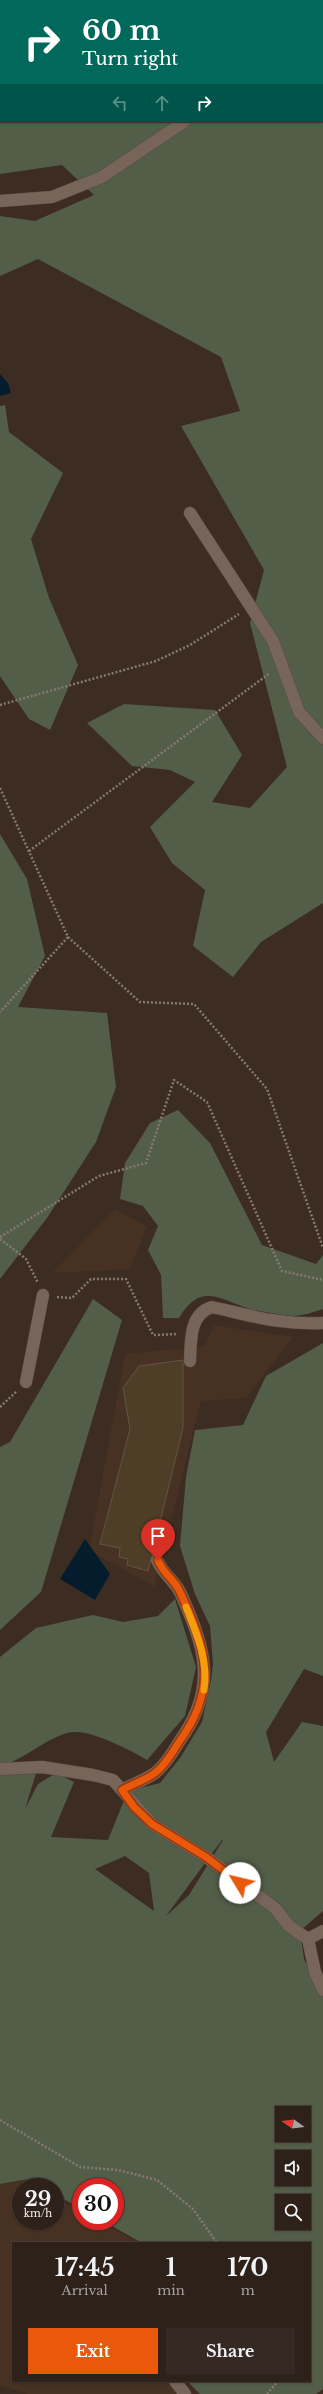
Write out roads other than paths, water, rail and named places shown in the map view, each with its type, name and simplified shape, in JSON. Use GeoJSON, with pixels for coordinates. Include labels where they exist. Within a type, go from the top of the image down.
{"type":"FeatureCollection","features":[{"type":"Feature","properties":{"kind":"street"},"geometry":{"type":"LineString","coordinates":[[0,201],[52,197],[102,177],[184,122]]}},
{"type":"Feature","properties":{"kind":"street"},"geometry":{"type":"LineString","coordinates":[[190,513],[273,641],[299,712],[323,738]]}},
{"type":"Feature","properties":{"kind":"street"},"geometry":{"type":"LineString","coordinates":[[26,1382],[43,1295]]}},
{"type":"Feature","properties":{"kind":"street"},"geometry":{"type":"LineString","coordinates":[[190,1361],[194,1323],[200,1313],[212,1307],[266,1321],[300,1324],[323,1323]]}},
{"type":"Feature","properties":{"kind":"street"},"geometry":{"type":"LineString","coordinates":[[122,1790],[155,1772],[173,1751],[188,1730],[201,1704],[206,1680],[196,1633],[179,1590],[162,1572],[158,1560]]}},
{"type":"Feature","properties":{"kind":"street"},"geometry":{"type":"LineString","coordinates":[[0,1769],[42,1767],[93,1775],[112,1780],[122,1790],[134,1807],[152,1824],[206,1857],[275,1908],[289,1926],[308,1939],[315,1972],[323,1990]]}},
{"type":"Feature","properties":{"kind":"street"},"geometry":{"type":"LineString","coordinates":[[308,1939],[323,1931]]}},
{"type":"Feature","properties":{"kind":"street"},"geometry":{"type":"LineString","coordinates":[[176,2382],[185,2394]]}},
{"type":"Feature","properties":{"kind":"water"},"geometry":{"type":"Polygon","coordinates":[[[0,374],[8,383],[11,393],[0,396],[0,374]]]}},
{"type":"Feature","properties":{"kind":"water"},"geometry":{"type":"Polygon","coordinates":[[[85,1539],[110,1574],[95,1600],[60,1579],[85,1539]]]}}]}
